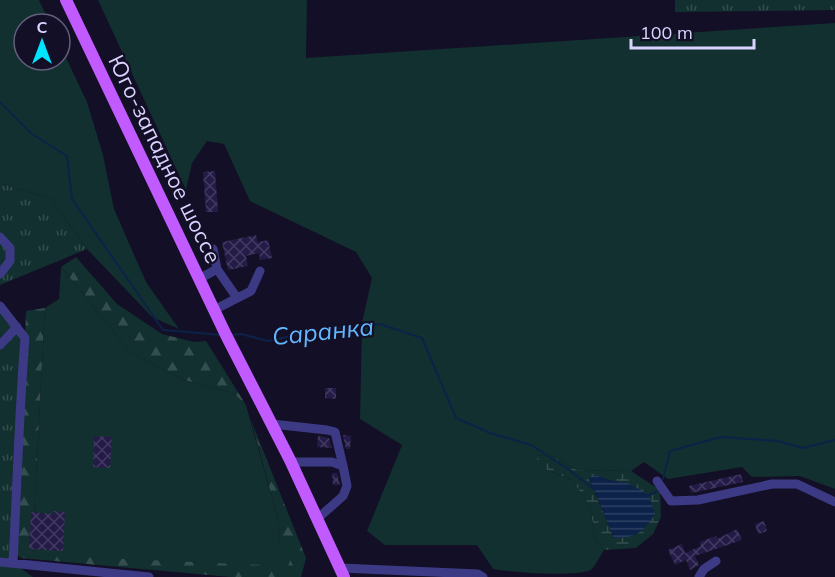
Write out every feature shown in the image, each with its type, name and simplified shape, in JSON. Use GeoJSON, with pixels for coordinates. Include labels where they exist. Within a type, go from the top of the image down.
{"type":"FeatureCollection","features":[{"type":"Feature","properties":{"kind":"main road","name":"Юго-западное шоссе"},"geometry":{"type":"LineString","coordinates":[[66,0],[226,336],[272,424]]}},
{"type":"Feature","properties":{"kind":"main road"},"geometry":{"type":"LineString","coordinates":[[272,424],[343,572]]}},
{"type":"Feature","properties":{"kind":"street"},"geometry":{"type":"LineString","coordinates":[[0,237],[10,248],[10,261],[0,274]]}},
{"type":"Feature","properties":{"kind":"street"},"geometry":{"type":"LineString","coordinates":[[213,249],[217,269],[237,298]]}},
{"type":"Feature","properties":{"kind":"street"},"geometry":{"type":"LineString","coordinates":[[199,279],[217,269]]}},
{"type":"Feature","properties":{"kind":"street"},"geometry":{"type":"LineString","coordinates":[[214,310],[251,291],[260,271]]}},
{"type":"Feature","properties":{"kind":"street"},"geometry":{"type":"LineString","coordinates":[[0,306],[25,338],[18,413],[19,442],[13,563]]}},
{"type":"Feature","properties":{"kind":"street"},"geometry":{"type":"LineString","coordinates":[[0,345],[17,327]]}},
{"type":"Feature","properties":{"kind":"street"},"geometry":{"type":"LineString","coordinates":[[272,424],[335,432],[347,486],[344,496],[317,519]]}},
{"type":"Feature","properties":{"kind":"street"},"geometry":{"type":"LineString","coordinates":[[291,462],[332,462],[343,466]]}},
{"type":"Feature","properties":{"kind":"street"},"geometry":{"type":"LineString","coordinates":[[657,481],[671,501],[698,500],[772,484],[797,484],[835,502]]}},
{"type":"Feature","properties":{"kind":"street"},"geometry":{"type":"LineString","coordinates":[[699,577],[704,569],[716,561]]}},
{"type":"Feature","properties":{"kind":"street"},"geometry":{"type":"LineString","coordinates":[[0,562],[149,577]]}},
{"type":"Feature","properties":{"kind":"street"},"geometry":{"type":"LineString","coordinates":[[44,577],[46,566]]}},
{"type":"Feature","properties":{"kind":"street"},"geometry":{"type":"LineString","coordinates":[[343,572],[478,574],[483,577]]}},
{"type":"Feature","properties":{"kind":"green space"},"geometry":{"type":"Polygon","coordinates":[[[0,0],[39,0],[44,12],[12,12],[12,72],[72,70],[87,102],[103,155],[114,209],[146,282],[179,329],[152,317],[87,249],[51,199],[0,183],[0,0]]]}},
{"type":"Feature","properties":{"kind":"green space"},"geometry":{"type":"Polygon","coordinates":[[[98,0],[307,0],[306,58],[835,23],[835,489],[800,476],[752,477],[742,467],[668,479],[644,462],[631,471],[577,470],[549,454],[537,456],[537,462],[547,470],[572,480],[590,507],[595,538],[604,550],[591,570],[558,574],[493,569],[477,545],[385,545],[367,531],[402,445],[360,419],[362,323],[372,278],[356,252],[250,201],[224,144],[207,141],[192,163],[186,190],[98,0]]]}},
{"type":"Feature","properties":{"kind":"green space"},"geometry":{"type":"Polygon","coordinates":[[[675,0],[835,0],[835,10],[675,12],[675,0]]]}},
{"type":"Feature","properties":{"kind":"green space"},"geometry":{"type":"Polygon","coordinates":[[[0,183],[51,199],[87,249],[0,285],[0,183]]]}},
{"type":"Feature","properties":{"kind":"green space"},"geometry":{"type":"Polygon","coordinates":[[[76,257],[117,304],[162,334],[194,342],[206,341],[246,405],[233,393],[184,380],[130,352],[61,267],[76,257]]]}},
{"type":"Feature","properties":{"kind":"green space"},"geometry":{"type":"Polygon","coordinates":[[[61,267],[130,352],[184,380],[233,393],[246,405],[279,523],[278,547],[294,550],[288,566],[32,555],[45,308],[59,299],[61,267]]]}},
{"type":"Feature","properties":{"kind":"green space"},"geometry":{"type":"Polygon","coordinates":[[[0,306],[25,338],[13,563],[0,562],[0,306]]]}},
{"type":"Feature","properties":{"kind":"green space"},"geometry":{"type":"Polygon","coordinates":[[[45,308],[32,555],[278,547],[279,523],[251,420],[306,558],[301,577],[231,577],[21,558],[17,555],[26,311],[45,308]]]}},
{"type":"Feature","properties":{"kind":"green space"},"geometry":{"type":"Polygon","coordinates":[[[549,454],[577,470],[631,471],[660,490],[661,517],[653,534],[636,548],[604,550],[595,538],[590,507],[572,480],[547,470],[536,462],[536,456],[549,454]],[[595,475],[589,479],[614,538],[628,483],[612,481],[595,475]]]}},
{"type":"Feature","properties":{"kind":"green space"},"geometry":{"type":"Polygon","coordinates":[[[0,562],[13,563],[33,577],[0,577],[0,562]]]}},
{"type":"Feature","properties":{"kind":"water"},"geometry":{"type":"Polygon","coordinates":[[[595,475],[612,481],[628,483],[649,495],[655,514],[643,530],[628,537],[614,538],[589,478],[595,475]]]}},
{"type":"Feature","properties":{"kind":"building"},"geometry":{"type":"Polygon","coordinates":[[[215,171],[218,212],[206,212],[203,172],[215,171]]]}},
{"type":"Feature","properties":{"kind":"building"},"geometry":{"type":"Polygon","coordinates":[[[256,235],[258,242],[268,240],[272,258],[260,260],[259,253],[246,256],[248,266],[228,270],[222,242],[256,235]]]}},
{"type":"Feature","properties":{"kind":"building"},"geometry":{"type":"Polygon","coordinates":[[[325,388],[336,388],[336,399],[325,398],[325,388]]]}},
{"type":"Feature","properties":{"kind":"building"},"geometry":{"type":"Polygon","coordinates":[[[343,435],[351,436],[350,449],[346,449],[343,435]]]}},
{"type":"Feature","properties":{"kind":"building"},"geometry":{"type":"Polygon","coordinates":[[[94,436],[112,437],[110,468],[93,467],[94,436]]]}},
{"type":"Feature","properties":{"kind":"building"},"geometry":{"type":"Polygon","coordinates":[[[318,436],[329,438],[332,448],[317,447],[318,436]]]}},
{"type":"Feature","properties":{"kind":"building"},"geometry":{"type":"Polygon","coordinates":[[[332,473],[337,473],[340,485],[333,485],[332,473]]]}},
{"type":"Feature","properties":{"kind":"building"},"geometry":{"type":"Polygon","coordinates":[[[741,474],[743,482],[691,493],[689,486],[741,474]]]}},
{"type":"Feature","properties":{"kind":"building"},"geometry":{"type":"Polygon","coordinates":[[[53,511],[65,512],[63,551],[29,549],[31,512],[53,514],[53,511]]]}},
{"type":"Feature","properties":{"kind":"building"},"geometry":{"type":"Polygon","coordinates":[[[764,521],[767,531],[758,534],[755,524],[764,521]]]}},
{"type":"Feature","properties":{"kind":"building"},"geometry":{"type":"Polygon","coordinates":[[[737,529],[742,540],[695,556],[699,565],[690,570],[686,560],[675,565],[668,550],[682,544],[685,553],[701,546],[700,542],[716,536],[717,539],[737,529]]]}},
{"type":"Feature","properties":{"kind":"waterway","name":"Саранка"},"geometry":{"type":"LineString","coordinates":[[0,102],[32,134],[67,156],[72,199],[163,330],[222,335]]}},
{"type":"Feature","properties":{"kind":"waterway","name":"Саранка"},"geometry":{"type":"LineString","coordinates":[[231,335],[241,334],[268,341],[315,331],[380,324],[422,338],[456,418],[490,433],[531,445],[595,490]]}},
{"type":"Feature","properties":{"kind":"waterway","name":"Саранка"},"geometry":{"type":"LineString","coordinates":[[663,479],[670,451],[721,437],[778,441],[803,448],[835,440]]}},
{"type":"Feature","properties":{"kind":"waterway","name":"Саранка"},"geometry":{"type":"LineString","coordinates":[[647,496],[660,490]]}}]}
